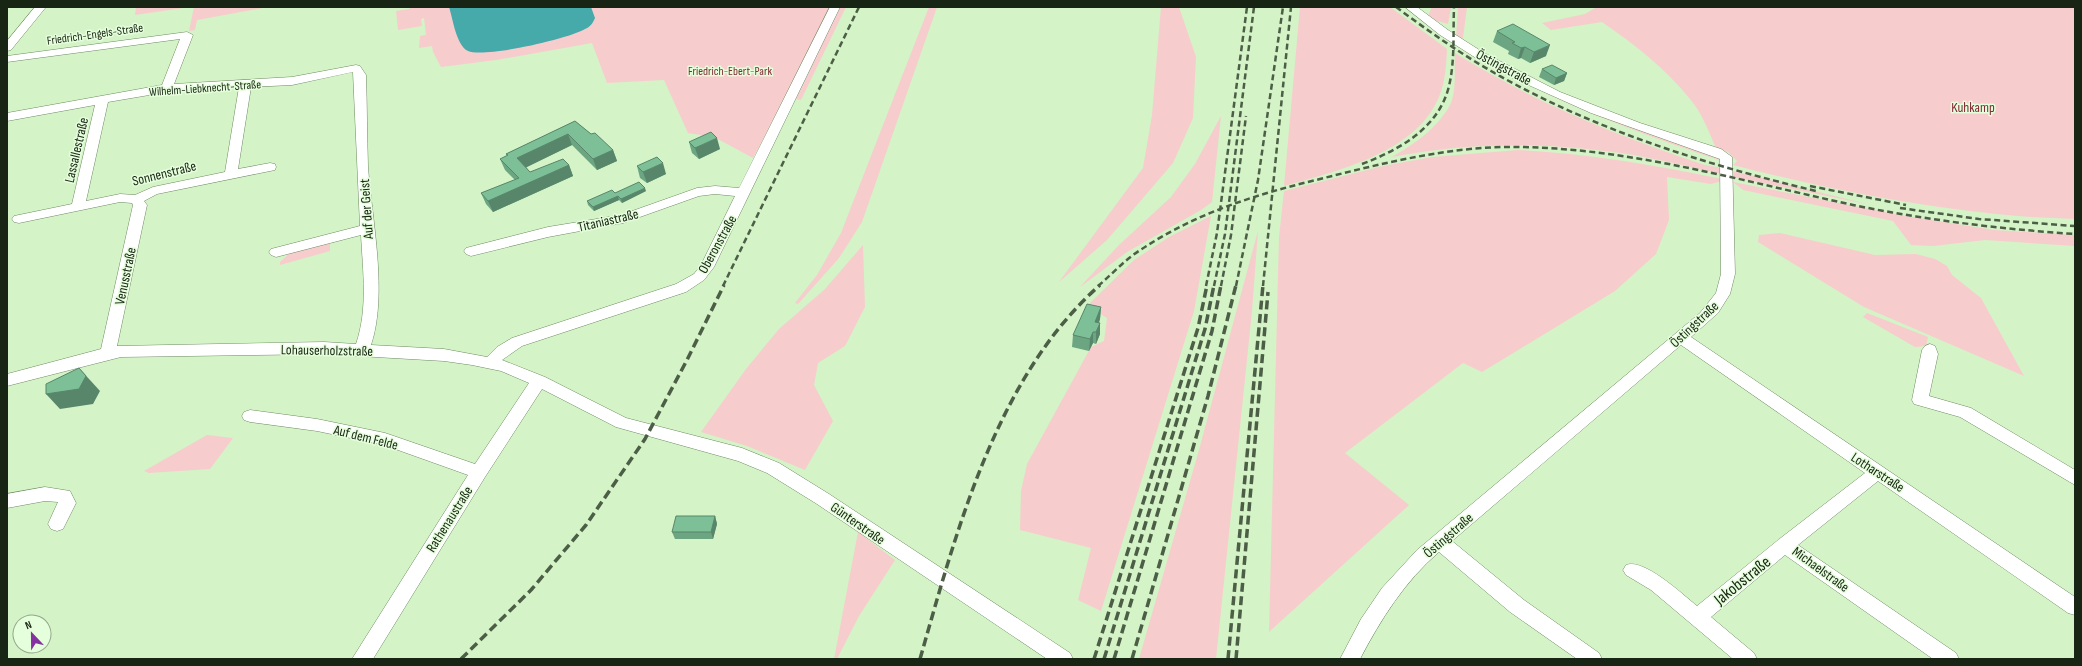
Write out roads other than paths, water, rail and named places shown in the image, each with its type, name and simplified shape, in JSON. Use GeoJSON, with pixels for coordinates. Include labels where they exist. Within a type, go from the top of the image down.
{"type":"FeatureCollection","features":[{"type":"Feature","properties":{"kind":"street"},"geometry":{"type":"LineString","coordinates":[[7,48],[41,7]]}},
{"type":"Feature","properties":{"kind":"street","name":"Oberonstraße"},"geometry":{"type":"LineString","coordinates":[[491,362],[502,351],[517,342],[689,284],[699,277],[707,267],[835,7]]}},
{"type":"Feature","properties":{"kind":"street","name":"Östingstraße"},"geometry":{"type":"LineString","coordinates":[[1350,659],[1368,625],[1388,594],[1423,556],[1713,309],[1725,290],[1728,260],[1726,157],[1717,152],[1636,126],[1543,87],[1437,29],[1410,7]]}},
{"type":"Feature","properties":{"kind":"street","name":"Friedrich-Engels-Straße"},"geometry":{"type":"LineString","coordinates":[[7,59],[187,34],[167,88]]}},
{"type":"Feature","properties":{"kind":"street","name":"Wilhelm-Liebknecht-Straße"},"geometry":{"type":"LineString","coordinates":[[7,117],[167,88],[292,81],[356,68]]}},
{"type":"Feature","properties":{"kind":"street","name":"Auf der Geist"},"geometry":{"type":"LineString","coordinates":[[356,68],[360,75],[367,230],[372,294],[369,329],[362,350]]}},
{"type":"Feature","properties":{"kind":"street"},"geometry":{"type":"LineString","coordinates":[[231,174],[246,84]]}},
{"type":"Feature","properties":{"kind":"street","name":"Lassallestraße"},"geometry":{"type":"LineString","coordinates":[[78,207],[102,100]]}},
{"type":"Feature","properties":{"kind":"street","name":"Sonnenstraße"},"geometry":{"type":"LineString","coordinates":[[19,220],[120,198],[137,199],[153,191],[270,167]]}},
{"type":"Feature","properties":{"kind":"street","name":"Titaniastraße"},"geometry":{"type":"LineString","coordinates":[[470,251],[548,232],[622,219],[697,192],[715,190],[744,193]]}},
{"type":"Feature","properties":{"kind":"street","name":"Venusstraße"},"geometry":{"type":"LineString","coordinates":[[108,353],[140,205],[137,199]]}},
{"type":"Feature","properties":{"kind":"street"},"geometry":{"type":"LineString","coordinates":[[276,252],[367,230]]}},
{"type":"Feature","properties":{"kind":"street","name":"Lotharstraße"},"geometry":{"type":"LineString","coordinates":[[1680,337],[2075,607]]}},
{"type":"Feature","properties":{"kind":"street","name":"Lohauserholzstraße"},"geometry":{"type":"LineString","coordinates":[[7,380],[108,353],[232,349],[362,350],[456,357],[491,362],[514,370],[539,381],[608,417],[635,427]]}},
{"type":"Feature","properties":{"kind":"street"},"geometry":{"type":"LineString","coordinates":[[1930,350],[1920,400],[1965,412],[2075,478]]}},
{"type":"Feature","properties":{"kind":"street","name":"Rathenaustraße"},"geometry":{"type":"LineString","coordinates":[[362,659],[479,472],[539,381]]}},
{"type":"Feature","properties":{"kind":"street","name":"Auf dem Felde"},"geometry":{"type":"LineString","coordinates":[[250,416],[317,425],[385,439],[479,472]]}},
{"type":"Feature","properties":{"kind":"street","name":"Günterstraße"},"geometry":{"type":"LineString","coordinates":[[635,427],[742,455],[773,468],[1063,659]]}},
{"type":"Feature","properties":{"kind":"street","name":"Michaelstraße"},"geometry":{"type":"LineString","coordinates":[[1877,473],[1788,542],[1791,550],[1949,659]]}},
{"type":"Feature","properties":{"kind":"street"},"geometry":{"type":"LineString","coordinates":[[7,501],[45,494],[64,496],[67,503],[57,524]]}},
{"type":"Feature","properties":{"kind":"street"},"geometry":{"type":"LineString","coordinates":[[1440,542],[1517,606],[1592,659]]}},
{"type":"Feature","properties":{"kind":"street","name":"Jakobstraße"},"geometry":{"type":"LineString","coordinates":[[1697,617],[1788,542]]}},
{"type":"Feature","properties":{"kind":"street"},"geometry":{"type":"LineString","coordinates":[[1632,570],[1657,584],[1747,659]]}},
{"type":"Feature","properties":{"kind":"water"},"geometry":{"type":"Polygon","coordinates":[[[449,7],[591,7],[595,18],[591,25],[587,28],[562,38],[508,50],[477,52],[468,51],[464,48],[458,38],[449,7]]]}},
{"type":"Feature","properties":{"kind":"railway"},"geometry":{"type":"LineString","coordinates":[[723,286],[859,7]]}},
{"type":"Feature","properties":{"kind":"railway"},"geometry":{"type":"LineString","coordinates":[[1220,209],[1247,7]]}},
{"type":"Feature","properties":{"kind":"railway"},"geometry":{"type":"LineString","coordinates":[[1229,206],[1254,7]]}},
{"type":"Feature","properties":{"kind":"railway"},"geometry":{"type":"LineString","coordinates":[[1254,197],[1283,7]]}},
{"type":"Feature","properties":{"kind":"railway"},"geometry":{"type":"LineString","coordinates":[[1272,192],[1291,7]]}},
{"type":"Feature","properties":{"kind":"railway"},"geometry":{"type":"LineString","coordinates":[[1396,7],[1453,47]]}},
{"type":"Feature","properties":{"kind":"railway"},"geometry":{"type":"LineString","coordinates":[[1453,47],[1454,7]]}},
{"type":"Feature","properties":{"kind":"railway"},"geometry":{"type":"LineString","coordinates":[[1362,164],[1390,152],[1416,136],[1436,114],[1444,101],[1449,86],[1453,47]]}},
{"type":"Feature","properties":{"kind":"railway"},"geometry":{"type":"LineString","coordinates":[[1453,47],[1479,64],[1529,92],[1608,127],[1649,143],[1732,169],[1816,191]]}},
{"type":"Feature","properties":{"kind":"railway"},"geometry":{"type":"LineString","coordinates":[[1235,204],[1246,116]]}},
{"type":"Feature","properties":{"kind":"railway"},"geometry":{"type":"LineString","coordinates":[[1272,192],[1365,168],[1432,154],[1478,148],[1546,148],[1590,152],[1678,166],[1853,205],[1908,215],[1991,227],[2075,234]]}},
{"type":"Feature","properties":{"kind":"railway"},"geometry":{"type":"LineString","coordinates":[[1810,186],[1906,205]]}},
{"type":"Feature","properties":{"kind":"railway"},"geometry":{"type":"LineString","coordinates":[[1254,197],[1272,192]]}},
{"type":"Feature","properties":{"kind":"railway"},"geometry":{"type":"LineString","coordinates":[[1263,286],[1272,192]]}},
{"type":"Feature","properties":{"kind":"railway"},"geometry":{"type":"LineString","coordinates":[[1235,204],[1254,197]]}},
{"type":"Feature","properties":{"kind":"railway"},"geometry":{"type":"LineString","coordinates":[[1236,286],[1254,197]]}},
{"type":"Feature","properties":{"kind":"railway"},"geometry":{"type":"LineString","coordinates":[[1221,286],[1231,235],[1235,204]]}},
{"type":"Feature","properties":{"kind":"railway"},"geometry":{"type":"LineString","coordinates":[[1229,206],[1235,204]]}},
{"type":"Feature","properties":{"kind":"railway"},"geometry":{"type":"LineString","coordinates":[[1214,286],[1225,234],[1229,206]]}},
{"type":"Feature","properties":{"kind":"railway"},"geometry":{"type":"LineString","coordinates":[[1220,209],[1229,206]]}},
{"type":"Feature","properties":{"kind":"railway"},"geometry":{"type":"LineString","coordinates":[[1900,208],[1979,219],[2075,226]]}},
{"type":"Feature","properties":{"kind":"railway"},"geometry":{"type":"LineString","coordinates":[[1098,286],[1133,255],[1155,241],[1177,228],[1220,209]]}},
{"type":"Feature","properties":{"kind":"railway"},"geometry":{"type":"LineString","coordinates":[[1206,286],[1217,233],[1220,209]]}},
{"type":"Feature","properties":{"kind":"railway"},"geometry":{"type":"LineString","coordinates":[[461,659],[531,590],[586,525],[645,439],[687,360],[724,285]]}},
{"type":"Feature","properties":{"kind":"railway"},"geometry":{"type":"LineString","coordinates":[[920,659],[949,559],[966,508],[985,458],[1007,410],[1033,364],[1064,322],[1100,285]]}},
{"type":"Feature","properties":{"kind":"railway"},"geometry":{"type":"LineString","coordinates":[[1094,659],[1198,328],[1207,285]]}},
{"type":"Feature","properties":{"kind":"railway"},"geometry":{"type":"LineString","coordinates":[[1104,659],[1205,329],[1214,285]]}},
{"type":"Feature","properties":{"kind":"railway"},"geometry":{"type":"LineString","coordinates":[[1114,659],[1212,331],[1221,285]]}},
{"type":"Feature","properties":{"kind":"railway"},"geometry":{"type":"LineString","coordinates":[[1132,659],[1208,396],[1236,285]]}},
{"type":"Feature","properties":{"kind":"railway"},"geometry":{"type":"LineString","coordinates":[[1228,659],[1263,285]]}},
{"type":"Feature","properties":{"kind":"railway"},"geometry":{"type":"LineString","coordinates":[[1236,659],[1268,292]]}},
{"type":"Feature","properties":{"kind":"park label","name":"Friedrich-Ebert-Park"},"geometry":{"type":"Point","coordinates":[730,71]}},
{"type":"Feature","properties":{"kind":"park label","name":"Kuhkamp"},"geometry":{"type":"Point","coordinates":[1973,107]}}]}
